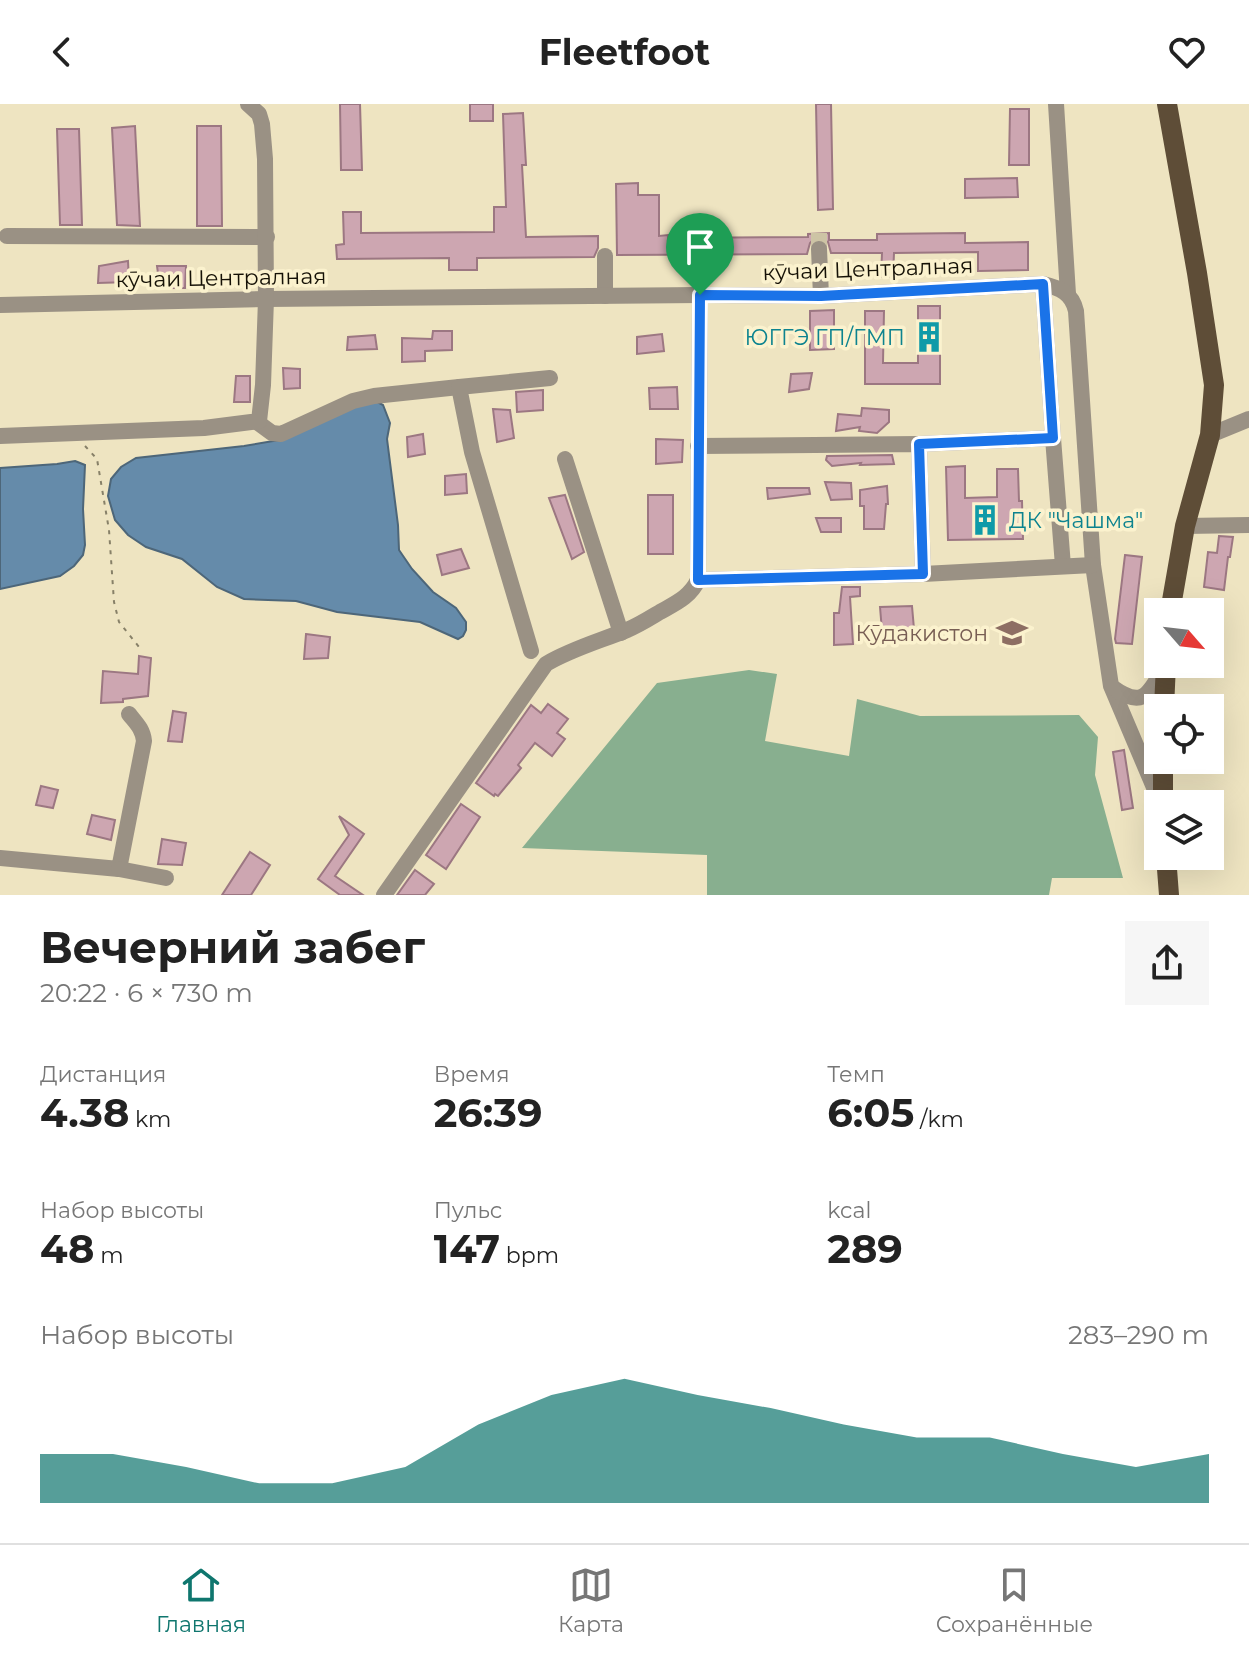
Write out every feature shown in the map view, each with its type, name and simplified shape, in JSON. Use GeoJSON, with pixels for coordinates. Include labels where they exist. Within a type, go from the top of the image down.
{"type":"FeatureCollection","features":[{"type":"Feature","properties":{"kind":"main road"},"geometry":{"type":"LineString","coordinates":[[1167,104],[1214,385],[1210,435],[1185,526],[1172,598]]}},
{"type":"Feature","properties":{"kind":"main road"},"geometry":{"type":"LineString","coordinates":[[1167,870],[1169,895]]}},
{"type":"Feature","properties":{"kind":"street"},"geometry":{"type":"LineString","coordinates":[[248,104],[259,114],[262,124],[267,237],[263,385],[261,417],[257,422]]}},
{"type":"Feature","properties":{"kind":"street"},"geometry":{"type":"LineString","coordinates":[[1056,104],[1068,294],[1076,311],[1093,565],[1111,686],[1156,790]]}},
{"type":"Feature","properties":{"kind":"street"},"geometry":{"type":"LineString","coordinates":[[7,236],[267,237]]}},
{"type":"Feature","properties":{"kind":"street"},"geometry":{"type":"LineString","coordinates":[[819,249],[821,296]]}},
{"type":"Feature","properties":{"kind":"street"},"geometry":{"type":"LineString","coordinates":[[605,256],[605,296]]}},
{"type":"Feature","properties":{"kind":"street"},"geometry":{"type":"LineString","coordinates":[[1043,284],[1063,566]]}},
{"type":"Feature","properties":{"kind":"street","name":"кӯчаи Централная"},"geometry":{"type":"LineString","coordinates":[[0,305],[266,299],[821,296],[1043,284],[1068,294]]}},
{"type":"Feature","properties":{"kind":"street"},"geometry":{"type":"LineString","coordinates":[[384,895],[546,664],[564,653],[632,629],[682,599],[694,588],[698,580],[700,295]]}},
{"type":"Feature","properties":{"kind":"street"},"geometry":{"type":"LineString","coordinates":[[0,436],[204,428],[257,422],[272,433],[281,434],[353,401],[374,396],[550,378]]}},
{"type":"Feature","properties":{"kind":"street"},"geometry":{"type":"LineString","coordinates":[[459,387],[472,452],[531,651]]}},
{"type":"Feature","properties":{"kind":"street"},"geometry":{"type":"LineString","coordinates":[[1210,435],[1249,419]]}},
{"type":"Feature","properties":{"kind":"street"},"geometry":{"type":"LineString","coordinates":[[698,446],[919,444],[1053,438]]}},
{"type":"Feature","properties":{"kind":"street"},"geometry":{"type":"LineString","coordinates":[[919,444],[923,574]]}},
{"type":"Feature","properties":{"kind":"street"},"geometry":{"type":"LineString","coordinates":[[565,459],[621,633]]}},
{"type":"Feature","properties":{"kind":"street"},"geometry":{"type":"LineString","coordinates":[[1185,526],[1249,525]]}},
{"type":"Feature","properties":{"kind":"street"},"geometry":{"type":"LineString","coordinates":[[698,580],[923,574],[1093,565]]}},
{"type":"Feature","properties":{"kind":"street"},"geometry":{"type":"LineString","coordinates":[[1111,686],[1135,699],[1142,697],[1158,678]]}},
{"type":"Feature","properties":{"kind":"street"},"geometry":{"type":"LineString","coordinates":[[119,869],[144,741],[139,725],[129,714]]}},
{"type":"Feature","properties":{"kind":"street"},"geometry":{"type":"LineString","coordinates":[[0,858],[119,869],[166,878]]}},
{"type":"Feature","properties":{"kind":"path"},"geometry":{"type":"LineString","coordinates":[[68,433],[82,442],[97,459],[109,530],[114,602],[119,622],[139,647]]}},
{"type":"Feature","properties":{"kind":"green space"},"geometry":{"type":"Polygon","coordinates":[[[749,670],[777,674],[765,741],[849,756],[857,699],[920,716],[1079,715],[1098,737],[1095,775],[1123,878],[1052,878],[1049,895],[707,895],[707,855],[522,848],[657,683],[749,670]]]}},
{"type":"Feature","properties":{"kind":"water"},"geometry":{"type":"Polygon","coordinates":[[[370,398],[383,405],[390,423],[387,439],[399,550],[433,592],[456,608],[466,622],[466,630],[458,639],[420,622],[337,612],[296,601],[244,599],[217,587],[182,559],[146,547],[128,535],[115,520],[108,496],[111,479],[121,467],[136,458],[285,439],[370,398]]]}},
{"type":"Feature","properties":{"kind":"water"},"geometry":{"type":"Polygon","coordinates":[[[75,461],[85,465],[83,555],[60,576],[0,589],[0,468],[75,461]]]}},
{"type":"Feature","properties":{"kind":"building"},"geometry":{"type":"Polygon","coordinates":[[[340,104],[360,104],[362,170],[341,170],[340,104]]]}},
{"type":"Feature","properties":{"kind":"building"},"geometry":{"type":"Polygon","coordinates":[[[470,104],[493,104],[493,121],[470,121],[470,104]]]}},
{"type":"Feature","properties":{"kind":"building"},"geometry":{"type":"Polygon","coordinates":[[[816,104],[831,104],[833,209],[818,210],[816,104]]]}},
{"type":"Feature","properties":{"kind":"building"},"geometry":{"type":"Polygon","coordinates":[[[1010,109],[1029,109],[1029,165],[1009,165],[1010,109]]]}},
{"type":"Feature","properties":{"kind":"building"},"geometry":{"type":"Polygon","coordinates":[[[523,113],[526,237],[598,236],[594,257],[477,258],[477,270],[449,270],[449,258],[337,259],[336,245],[344,244],[343,212],[361,212],[361,233],[494,232],[494,207],[506,207],[503,114],[523,113]]]}},
{"type":"Feature","properties":{"kind":"building"},"geometry":{"type":"Polygon","coordinates":[[[135,126],[140,226],[117,225],[112,128],[135,126]]]}},
{"type":"Feature","properties":{"kind":"building"},"geometry":{"type":"Polygon","coordinates":[[[197,126],[221,126],[222,226],[197,226],[197,126]]]}},
{"type":"Feature","properties":{"kind":"building"},"geometry":{"type":"Polygon","coordinates":[[[57,129],[79,129],[82,225],[60,225],[57,129]]]}},
{"type":"Feature","properties":{"kind":"building"},"geometry":{"type":"Polygon","coordinates":[[[1017,178],[1018,197],[965,198],[965,179],[1017,178]]]}},
{"type":"Feature","properties":{"kind":"building"},"geometry":{"type":"Polygon","coordinates":[[[638,183],[638,195],[659,195],[659,236],[808,237],[808,234],[829,233],[829,240],[877,240],[877,234],[965,233],[965,243],[1028,242],[1028,270],[978,271],[978,252],[894,253],[893,277],[881,277],[882,253],[831,253],[828,242],[819,238],[810,243],[807,254],[617,255],[616,184],[638,183]]]}},
{"type":"Feature","properties":{"kind":"building"},"geometry":{"type":"Polygon","coordinates":[[[128,261],[129,282],[98,283],[99,266],[128,261]]]}},
{"type":"Feature","properties":{"kind":"building"},"geometry":{"type":"Polygon","coordinates":[[[157,266],[186,266],[185,288],[160,288],[157,266]]]}},
{"type":"Feature","properties":{"kind":"building","name":"ЮГГЭ ГП/ГМП"},"geometry":{"type":"Polygon","coordinates":[[[918,306],[940,306],[940,384],[865,384],[865,311],[884,311],[883,363],[918,363],[918,306]]]}},
{"type":"Feature","properties":{"kind":"building"},"geometry":{"type":"Polygon","coordinates":[[[834,310],[834,349],[810,350],[810,311],[834,310]]]}},
{"type":"Feature","properties":{"kind":"building"},"geometry":{"type":"Polygon","coordinates":[[[433,331],[452,331],[452,350],[425,351],[425,361],[402,362],[402,338],[432,339],[433,331]]]}},
{"type":"Feature","properties":{"kind":"building"},"geometry":{"type":"Polygon","coordinates":[[[662,334],[664,351],[637,354],[637,337],[662,334]]]}},
{"type":"Feature","properties":{"kind":"building"},"geometry":{"type":"Polygon","coordinates":[[[375,335],[377,349],[347,350],[348,337],[375,335]]]}},
{"type":"Feature","properties":{"kind":"building"},"geometry":{"type":"Polygon","coordinates":[[[283,368],[300,369],[300,388],[284,389],[283,368]]]}},
{"type":"Feature","properties":{"kind":"building"},"geometry":{"type":"Polygon","coordinates":[[[812,373],[809,389],[789,392],[791,374],[812,373]]]}},
{"type":"Feature","properties":{"kind":"building"},"geometry":{"type":"Polygon","coordinates":[[[236,376],[250,376],[250,402],[234,402],[236,376]]]}},
{"type":"Feature","properties":{"kind":"building"},"geometry":{"type":"Polygon","coordinates":[[[677,387],[678,409],[650,409],[649,388],[677,387]]]}},
{"type":"Feature","properties":{"kind":"building"},"geometry":{"type":"Polygon","coordinates":[[[543,390],[543,410],[517,412],[516,392],[543,390]]]}},
{"type":"Feature","properties":{"kind":"building"},"geometry":{"type":"Polygon","coordinates":[[[862,408],[889,410],[889,422],[877,433],[859,431],[860,427],[836,431],[838,414],[861,416],[862,408]]]}},
{"type":"Feature","properties":{"kind":"building"},"geometry":{"type":"Polygon","coordinates":[[[493,409],[510,410],[514,438],[497,442],[493,409]]]}},
{"type":"Feature","properties":{"kind":"building"},"geometry":{"type":"Polygon","coordinates":[[[423,434],[425,454],[408,457],[407,437],[423,434]]]}},
{"type":"Feature","properties":{"kind":"building"},"geometry":{"type":"Polygon","coordinates":[[[656,439],[683,440],[682,462],[656,464],[656,439]]]}},
{"type":"Feature","properties":{"kind":"building"},"geometry":{"type":"Polygon","coordinates":[[[892,455],[894,464],[832,466],[826,460],[827,456],[892,455]]]}},
{"type":"Feature","properties":{"kind":"building","name":"ДК \"Чашма\""},"geometry":{"type":"Polygon","coordinates":[[[965,466],[965,498],[997,497],[997,469],[1018,469],[1023,539],[948,540],[946,467],[965,466]]]}},
{"type":"Feature","properties":{"kind":"building"},"geometry":{"type":"Polygon","coordinates":[[[466,474],[467,493],[445,495],[445,476],[466,474]]]}},
{"type":"Feature","properties":{"kind":"building"},"geometry":{"type":"Polygon","coordinates":[[[825,482],[851,483],[852,499],[831,500],[825,482]]]}},
{"type":"Feature","properties":{"kind":"building"},"geometry":{"type":"Polygon","coordinates":[[[887,486],[884,529],[864,529],[860,490],[887,486]]]}},
{"type":"Feature","properties":{"kind":"building"},"geometry":{"type":"Polygon","coordinates":[[[767,488],[809,488],[810,494],[768,499],[767,488]]]}},
{"type":"Feature","properties":{"kind":"building"},"geometry":{"type":"Polygon","coordinates":[[[565,495],[584,552],[572,559],[549,498],[565,495]]]}},
{"type":"Feature","properties":{"kind":"building"},"geometry":{"type":"Polygon","coordinates":[[[648,495],[673,495],[673,554],[648,554],[648,495]]]}},
{"type":"Feature","properties":{"kind":"building"},"geometry":{"type":"Polygon","coordinates":[[[816,518],[841,518],[841,532],[821,532],[816,518]]]}},
{"type":"Feature","properties":{"kind":"building"},"geometry":{"type":"Polygon","coordinates":[[[1219,536],[1233,537],[1224,590],[1204,587],[1208,552],[1217,553],[1219,536]]]}},
{"type":"Feature","properties":{"kind":"building"},"geometry":{"type":"Polygon","coordinates":[[[461,549],[469,568],[442,575],[437,555],[461,549]]]}},
{"type":"Feature","properties":{"kind":"building"},"geometry":{"type":"Polygon","coordinates":[[[1125,555],[1142,557],[1132,644],[1116,643],[1115,639],[1125,555]]]}},
{"type":"Feature","properties":{"kind":"building"},"geometry":{"type":"Polygon","coordinates":[[[842,587],[860,587],[860,596],[850,597],[853,644],[834,645],[834,613],[839,613],[842,587]]]}},
{"type":"Feature","properties":{"kind":"building"},"geometry":{"type":"Polygon","coordinates":[[[912,606],[914,629],[882,631],[880,607],[912,606]]]}},
{"type":"Feature","properties":{"kind":"building"},"geometry":{"type":"Polygon","coordinates":[[[306,634],[330,637],[328,658],[304,659],[306,634]]]}},
{"type":"Feature","properties":{"kind":"building"},"geometry":{"type":"Polygon","coordinates":[[[139,656],[151,658],[148,696],[101,703],[103,671],[138,674],[139,656]]]}},
{"type":"Feature","properties":{"kind":"building"},"geometry":{"type":"Polygon","coordinates":[[[548,704],[568,719],[557,733],[565,739],[552,756],[535,743],[518,765],[521,768],[498,796],[476,783],[531,705],[541,713],[548,704]]]}},
{"type":"Feature","properties":{"kind":"building"},"geometry":{"type":"Polygon","coordinates":[[[173,711],[186,713],[182,742],[168,741],[173,711]]]}},
{"type":"Feature","properties":{"kind":"building"},"geometry":{"type":"Polygon","coordinates":[[[1124,750],[1133,808],[1122,810],[1113,752],[1124,750]]]}},
{"type":"Feature","properties":{"kind":"building"},"geometry":{"type":"Polygon","coordinates":[[[41,786],[58,790],[53,808],[36,805],[41,786]]]}},
{"type":"Feature","properties":{"kind":"building"},"geometry":{"type":"Polygon","coordinates":[[[461,804],[480,817],[446,869],[426,855],[461,804]]]}},
{"type":"Feature","properties":{"kind":"building"},"geometry":{"type":"Polygon","coordinates":[[[92,815],[115,820],[111,840],[87,834],[92,815]]]}},
{"type":"Feature","properties":{"kind":"building"},"geometry":{"type":"Polygon","coordinates":[[[339,816],[364,834],[335,876],[363,895],[340,895],[318,879],[349,835],[339,816]]]}},
{"type":"Feature","properties":{"kind":"building"},"geometry":{"type":"Polygon","coordinates":[[[162,839],[186,843],[182,865],[158,864],[162,839]]]}},
{"type":"Feature","properties":{"kind":"building"},"geometry":{"type":"Polygon","coordinates":[[[250,852],[270,865],[251,895],[222,895],[250,852]]]}},
{"type":"Feature","properties":{"kind":"building"},"geometry":{"type":"Polygon","coordinates":[[[415,870],[434,884],[425,895],[397,895],[415,870]]]}},
{"type":"Feature","properties":{"kind":"tunnel"},"geometry":{"type":"LineString","coordinates":[[819,233],[819,249]]}},
{"type":"Feature","properties":{"kind":"place","name":"ЮГГЭ ГП/ГМП"},"geometry":{"type":"Point","coordinates":[929,337]}},
{"type":"Feature","properties":{"kind":"place","name":"ДК \"Чашма\""},"geometry":{"type":"Point","coordinates":[985,520]}},
{"type":"Feature","properties":{"kind":"place","name":"Кӯдакистон"},"geometry":{"type":"Point","coordinates":[1012,633]}},
{"type":"Feature","properties":{"kind":"route"},"geometry":{"type":"LineString","coordinates":[[1043,284],[1053,438],[919,444],[923,574],[698,580],[700,295],[821,296],[1043,284]]}}]}
